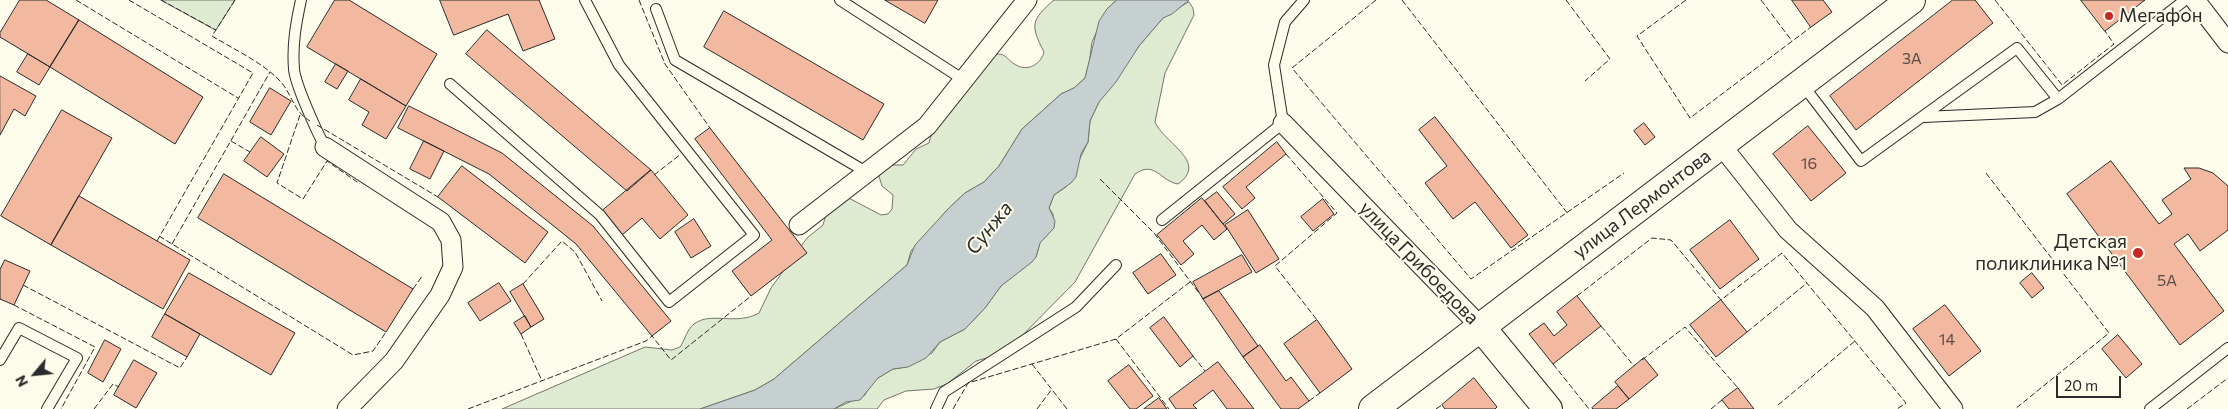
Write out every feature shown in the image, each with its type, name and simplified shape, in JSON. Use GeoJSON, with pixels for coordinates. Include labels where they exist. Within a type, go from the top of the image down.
{"type":"FeatureCollection","features":[{"type":"Feature","properties":{"kind":"street","name":"улица Лермонтова"},"geometry":{"type":"LineString","coordinates":[[1373,409],[1910,0]]}},
{"type":"Feature","properties":{"kind":"street"},"geometry":{"type":"LineString","coordinates":[[2195,0],[2228,43]]}},
{"type":"Feature","properties":{"kind":"street"},"geometry":{"type":"LineString","coordinates":[[799,225],[927,126],[964,80],[1019,3]]}},
{"type":"Feature","properties":{"kind":"street","name":"улица Грибоедова"},"geometry":{"type":"LineString","coordinates":[[1283,123],[1480,326],[1548,409]]}},
{"type":"Feature","properties":{"kind":"street"},"geometry":{"type":"LineString","coordinates":[[1721,145],[1788,230],[1875,308],[1952,409]]}},
{"type":"Feature","properties":{"kind":"street"},"geometry":{"type":"LineString","coordinates":[[325,147],[441,222],[451,240],[452,267],[440,295],[394,361],[347,409]]}},
{"type":"Feature","properties":{"kind":"lane"},"geometry":{"type":"LineString","coordinates":[[301,0],[294,38],[294,71],[317,132],[325,147]]}},
{"type":"Feature","properties":{"kind":"lane"},"geometry":{"type":"LineString","coordinates":[[450,84],[600,215],[670,302],[754,235],[619,65],[585,0]]}},
{"type":"Feature","properties":{"kind":"lane"},"geometry":{"type":"LineString","coordinates":[[840,0],[964,80]]}},
{"type":"Feature","properties":{"kind":"lane"},"geometry":{"type":"LineString","coordinates":[[1162,220],[1283,123],[1274,65],[1285,22],[1304,0]]}},
{"type":"Feature","properties":{"kind":"lane"},"geometry":{"type":"LineString","coordinates":[[1922,117],[2035,112],[2058,99],[2185,0]]}},
{"type":"Feature","properties":{"kind":"lane"},"geometry":{"type":"LineString","coordinates":[[656,9],[675,60],[868,173]]}},
{"type":"Feature","properties":{"kind":"lane"},"geometry":{"type":"LineString","coordinates":[[1801,83],[1862,161],[2017,48],[2058,99]]}},
{"type":"Feature","properties":{"kind":"lane"},"geometry":{"type":"LineString","coordinates":[[936,409],[944,392],[1076,307],[1116,265]]}},
{"type":"Feature","properties":{"kind":"lane"},"geometry":{"type":"LineString","coordinates":[[0,360],[19,328],[77,358],[47,409]]}},
{"type":"Feature","properties":{"kind":"lane"},"geometry":{"type":"LineString","coordinates":[[2150,409],[2228,348]]}},
{"type":"Feature","properties":{"kind":"green space"},"geometry":{"type":"Polygon","coordinates":[[[161,0],[235,0],[216,30],[161,0]]]}},
{"type":"Feature","properties":{"kind":"green space"},"geometry":{"type":"Polygon","coordinates":[[[1054,0],[1117,0],[1107,9],[1092,42],[1085,78],[1074,88],[1061,94],[1022,129],[999,166],[984,182],[965,193],[949,208],[911,251],[907,265],[774,379],[755,390],[700,409],[502,409],[645,347],[672,350],[680,347],[690,329],[701,320],[742,318],[759,313],[771,288],[807,238],[823,225],[830,200],[843,195],[881,215],[888,214],[892,209],[893,195],[882,186],[878,173],[889,165],[903,165],[916,149],[929,143],[946,112],[992,56],[996,54],[1003,55],[1016,65],[1025,68],[1033,66],[1040,60],[1044,52],[1036,35],[1035,23],[1041,13],[1054,0]]]}},
{"type":"Feature","properties":{"kind":"green space"},"geometry":{"type":"Polygon","coordinates":[[[1189,2],[1193,8],[1194,15],[1165,73],[1155,122],[1187,160],[1189,168],[1186,176],[1178,184],[1166,179],[1153,170],[1142,170],[1135,174],[1075,282],[1009,349],[997,355],[976,361],[947,384],[934,389],[906,391],[884,400],[877,409],[834,409],[865,395],[872,382],[878,378],[893,369],[901,368],[932,353],[940,342],[965,329],[985,308],[1001,286],[1036,257],[1040,243],[1054,227],[1053,214],[1049,208],[1054,195],[1066,187],[1088,142],[1090,121],[1099,102],[1139,46],[1163,18],[1189,2]]]}},
{"type":"Feature","properties":{"kind":"water","name":"Сунжа"},"geometry":{"type":"Polygon","coordinates":[[[1117,0],[1189,0],[1172,14],[1163,18],[1139,46],[1116,82],[1099,102],[1090,121],[1088,142],[1081,154],[1076,177],[1054,195],[1049,208],[1055,221],[1054,228],[1040,243],[1036,257],[1001,286],[985,308],[965,329],[940,342],[926,358],[908,367],[893,369],[878,378],[860,400],[846,402],[834,409],[700,409],[755,390],[774,379],[907,265],[915,245],[949,208],[965,193],[984,182],[999,166],[1022,129],[1061,94],[1074,88],[1085,78],[1099,21],[1107,9],[1117,0]]]}},
{"type":"Feature","properties":{"kind":"building"},"geometry":{"type":"Polygon","coordinates":[[[20,0],[46,0],[79,20],[50,67],[0,37],[0,33],[20,0]]]}},
{"type":"Feature","properties":{"kind":"building"},"geometry":{"type":"Polygon","coordinates":[[[335,0],[349,0],[437,54],[406,106],[307,47],[335,0]]]}},
{"type":"Feature","properties":{"kind":"building"},"geometry":{"type":"Polygon","coordinates":[[[440,0],[539,0],[555,39],[523,51],[508,14],[454,35],[440,0]]]}},
{"type":"Feature","properties":{"kind":"building"},"geometry":{"type":"Polygon","coordinates":[[[885,0],[938,0],[925,23],[885,0]]]}},
{"type":"Feature","properties":{"kind":"building"},"geometry":{"type":"Polygon","coordinates":[[[1792,0],[1823,0],[1832,12],[1811,27],[1792,0]]]}},
{"type":"Feature","properties":{"kind":"building"},"geometry":{"type":"Polygon","coordinates":[[[1953,0],[1975,0],[1993,23],[1856,130],[1830,96],[1953,0]]]}},
{"type":"Feature","properties":{"kind":"building","name":"Мегафон"},"geometry":{"type":"Polygon","coordinates":[[[2081,0],[2145,0],[2105,31],[2081,0]]]}},
{"type":"Feature","properties":{"kind":"building"},"geometry":{"type":"Polygon","coordinates":[[[724,11],[884,104],[863,140],[704,47],[724,11]]]}},
{"type":"Feature","properties":{"kind":"building"},"geometry":{"type":"Polygon","coordinates":[[[79,20],[203,97],[175,144],[50,67],[79,20]]]}},
{"type":"Feature","properties":{"kind":"building"},"geometry":{"type":"Polygon","coordinates":[[[487,30],[651,170],[627,191],[466,54],[487,30]]]}},
{"type":"Feature","properties":{"kind":"building"},"geometry":{"type":"Polygon","coordinates":[[[28,54],[50,67],[39,85],[17,72],[28,54]]]}},
{"type":"Feature","properties":{"kind":"building"},"geometry":{"type":"Polygon","coordinates":[[[336,64],[348,71],[337,89],[325,82],[336,64]]]}},
{"type":"Feature","properties":{"kind":"building"},"geometry":{"type":"Polygon","coordinates":[[[0,76],[36,96],[25,116],[14,109],[0,135],[0,76]]]}},
{"type":"Feature","properties":{"kind":"building"},"geometry":{"type":"Polygon","coordinates":[[[361,79],[406,106],[386,139],[362,125],[369,112],[349,100],[361,79]]]}},
{"type":"Feature","properties":{"kind":"building"},"geometry":{"type":"Polygon","coordinates":[[[270,88],[291,101],[271,135],[250,122],[270,88]]]}},
{"type":"Feature","properties":{"kind":"building"},"geometry":{"type":"Polygon","coordinates":[[[409,106],[502,153],[593,226],[671,321],[652,336],[576,244],[489,174],[398,128],[409,106]]]}},
{"type":"Feature","properties":{"kind":"building"},"geometry":{"type":"Polygon","coordinates":[[[62,110],[112,138],[51,245],[1,216],[62,110]]]}},
{"type":"Feature","properties":{"kind":"building"},"geometry":{"type":"Polygon","coordinates":[[[1435,117],[1528,235],[1511,248],[1475,202],[1453,219],[1425,183],[1447,166],[1419,130],[1435,117]]]}},
{"type":"Feature","properties":{"kind":"building"},"geometry":{"type":"Polygon","coordinates":[[[1644,123],[1655,137],[1645,145],[1634,131],[1644,123]]]}},
{"type":"Feature","properties":{"kind":"building"},"geometry":{"type":"Polygon","coordinates":[[[1808,126],[1846,173],[1811,201],[1773,154],[1808,126]]]}},
{"type":"Feature","properties":{"kind":"building"},"geometry":{"type":"Polygon","coordinates":[[[710,128],[807,253],[751,296],[732,271],[772,240],[695,139],[710,128]]]}},
{"type":"Feature","properties":{"kind":"building"},"geometry":{"type":"Polygon","coordinates":[[[261,137],[284,154],[267,177],[244,161],[261,137]]]}},
{"type":"Feature","properties":{"kind":"building"},"geometry":{"type":"Polygon","coordinates":[[[424,141],[444,151],[430,179],[410,169],[424,141]]]}},
{"type":"Feature","properties":{"kind":"building"},"geometry":{"type":"Polygon","coordinates":[[[1277,142],[1286,154],[1246,187],[1255,198],[1242,209],[1223,187],[1277,142]]]}},
{"type":"Feature","properties":{"kind":"building"},"geometry":{"type":"Polygon","coordinates":[[[2111,161],[2159,224],[2172,214],[2162,200],[2191,179],[2184,168],[2199,168],[2213,173],[2228,186],[2228,230],[2200,251],[2188,234],[2174,244],[2224,311],[2180,345],[2067,194],[2111,161]]]}},
{"type":"Feature","properties":{"kind":"building"},"geometry":{"type":"Polygon","coordinates":[[[462,166],[548,232],[525,263],[438,197],[462,166]]]}},
{"type":"Feature","properties":{"kind":"building"},"geometry":{"type":"Polygon","coordinates":[[[651,170],[688,215],[660,239],[642,218],[622,235],[602,211],[651,170]]]}},
{"type":"Feature","properties":{"kind":"building"},"geometry":{"type":"Polygon","coordinates":[[[224,174],[413,289],[386,332],[198,218],[224,174]]]}},
{"type":"Feature","properties":{"kind":"building"},"geometry":{"type":"Polygon","coordinates":[[[1217,192],[1235,214],[1223,224],[1205,201],[1217,192]]]}},
{"type":"Feature","properties":{"kind":"building"},"geometry":{"type":"Polygon","coordinates":[[[79,196],[190,260],[163,309],[51,245],[79,196]]]}},
{"type":"Feature","properties":{"kind":"building"},"geometry":{"type":"Polygon","coordinates":[[[1202,198],[1227,229],[1214,240],[1202,225],[1183,241],[1194,254],[1181,265],[1157,235],[1202,198]]]}},
{"type":"Feature","properties":{"kind":"building"},"geometry":{"type":"Polygon","coordinates":[[[1323,199],[1334,214],[1313,231],[1301,217],[1323,199]]]}},
{"type":"Feature","properties":{"kind":"building"},"geometry":{"type":"Polygon","coordinates":[[[1248,210],[1279,259],[1256,273],[1225,225],[1248,210]]]}},
{"type":"Feature","properties":{"kind":"building"},"geometry":{"type":"Polygon","coordinates":[[[694,219],[711,246],[691,258],[675,232],[694,219]]]}},
{"type":"Feature","properties":{"kind":"building"},"geometry":{"type":"Polygon","coordinates":[[[1730,220],[1759,259],[1720,289],[1690,250],[1730,220]]]}},
{"type":"Feature","properties":{"kind":"building"},"geometry":{"type":"Polygon","coordinates":[[[1161,254],[1176,275],[1148,294],[1133,273],[1161,254]]]}},
{"type":"Feature","properties":{"kind":"building"},"geometry":{"type":"Polygon","coordinates":[[[1242,255],[1252,272],[1203,299],[1193,282],[1242,255]]]}},
{"type":"Feature","properties":{"kind":"building"},"geometry":{"type":"Polygon","coordinates":[[[5,260],[30,271],[14,305],[0,299],[0,270],[5,260]]]}},
{"type":"Feature","properties":{"kind":"building"},"geometry":{"type":"Polygon","coordinates":[[[189,273],[295,333],[271,375],[165,314],[189,273]]]}},
{"type":"Feature","properties":{"kind":"building"},"geometry":{"type":"Polygon","coordinates":[[[2032,273],[2044,288],[2032,298],[2020,283],[2032,273]]]}},
{"type":"Feature","properties":{"kind":"building"},"geometry":{"type":"Polygon","coordinates":[[[499,283],[511,301],[480,321],[468,303],[499,283]]]}},
{"type":"Feature","properties":{"kind":"building"},"geometry":{"type":"Polygon","coordinates":[[[523,284],[544,319],[531,327],[510,292],[523,284]]]}},
{"type":"Feature","properties":{"kind":"building"},"geometry":{"type":"Polygon","coordinates":[[[1219,291],[1258,346],[1243,357],[1203,299],[1219,291]]]}},
{"type":"Feature","properties":{"kind":"building"},"geometry":{"type":"Polygon","coordinates":[[[1577,296],[1601,326],[1553,364],[1529,334],[1544,323],[1554,336],[1567,325],[1557,312],[1577,296]]]}},
{"type":"Feature","properties":{"kind":"building"},"geometry":{"type":"Polygon","coordinates":[[[1721,300],[1747,332],[1716,357],[1690,325],[1721,300]]]}},
{"type":"Feature","properties":{"kind":"building"},"geometry":{"type":"Polygon","coordinates":[[[1945,305],[1981,351],[1949,376],[1913,329],[1945,305]]]}},
{"type":"Feature","properties":{"kind":"building"},"geometry":{"type":"Polygon","coordinates":[[[165,314],[200,334],[187,357],[152,337],[165,314]]]}},
{"type":"Feature","properties":{"kind":"building"},"geometry":{"type":"Polygon","coordinates":[[[525,316],[531,327],[521,334],[514,323],[525,316]]]}},
{"type":"Feature","properties":{"kind":"building"},"geometry":{"type":"Polygon","coordinates":[[[1164,317],[1193,356],[1180,367],[1150,328],[1164,317]]]}},
{"type":"Feature","properties":{"kind":"building"},"geometry":{"type":"Polygon","coordinates":[[[1317,320],[1352,369],[1320,393],[1284,344],[1317,320]]]}},
{"type":"Feature","properties":{"kind":"building"},"geometry":{"type":"Polygon","coordinates":[[[2118,335],[2142,364],[2126,378],[2102,349],[2118,335]]]}},
{"type":"Feature","properties":{"kind":"building"},"geometry":{"type":"Polygon","coordinates":[[[105,340],[121,349],[103,382],[88,373],[105,340]]]}},
{"type":"Feature","properties":{"kind":"building"},"geometry":{"type":"Polygon","coordinates":[[[1260,345],[1286,381],[1291,377],[1309,401],[1298,409],[1281,409],[1243,357],[1260,345]]]}},
{"type":"Feature","properties":{"kind":"building"},"geometry":{"type":"Polygon","coordinates":[[[1644,358],[1658,375],[1629,399],[1615,382],[1644,358]]]}},
{"type":"Feature","properties":{"kind":"building"},"geometry":{"type":"Polygon","coordinates":[[[134,360],[157,373],[136,408],[114,395],[134,360]]]}},
{"type":"Feature","properties":{"kind":"building"},"geometry":{"type":"Polygon","coordinates":[[[1218,362],[1254,409],[1227,409],[1213,390],[1193,405],[1197,409],[1176,409],[1169,399],[1218,362]]]}},
{"type":"Feature","properties":{"kind":"building"},"geometry":{"type":"Polygon","coordinates":[[[1129,365],[1153,396],[1136,409],[1130,409],[1108,381],[1129,365]]]}},
{"type":"Feature","properties":{"kind":"building"},"geometry":{"type":"Polygon","coordinates":[[[1474,378],[1497,407],[1495,409],[1445,409],[1442,405],[1474,378]]]}},
{"type":"Feature","properties":{"kind":"building"},"geometry":{"type":"Polygon","coordinates":[[[1618,386],[1629,399],[1616,409],[1592,408],[1618,386]]]}},
{"type":"Feature","properties":{"kind":"building"},"geometry":{"type":"Polygon","coordinates":[[[1738,388],[1754,409],[1729,409],[1722,400],[1738,388]]]}},
{"type":"Feature","properties":{"kind":"building"},"geometry":{"type":"Polygon","coordinates":[[[1159,398],[1167,409],[1144,409],[1159,398]]]}},
{"type":"Feature","properties":{"kind":"fence"},"geometry":{"type":"LineString","coordinates":[[76,0],[238,98]]}},
{"type":"Feature","properties":{"kind":"fence"},"geometry":{"type":"LineString","coordinates":[[129,0],[253,73],[157,241]]}},
{"type":"Feature","properties":{"kind":"fence"},"geometry":{"type":"LineString","coordinates":[[161,0],[216,30]]}},
{"type":"Feature","properties":{"kind":"fence"},"geometry":{"type":"LineString","coordinates":[[235,0],[212,36],[257,62],[273,74],[284,86],[296,107],[310,121]]}},
{"type":"Feature","properties":{"kind":"fence"},"geometry":{"type":"LineString","coordinates":[[639,0],[665,64],[710,128]]}},
{"type":"Feature","properties":{"kind":"fence"},"geometry":{"type":"LineString","coordinates":[[1376,0],[1292,68],[1471,279],[1624,173]]}},
{"type":"Feature","properties":{"kind":"fence"},"geometry":{"type":"LineString","coordinates":[[1402,0],[1568,214]]}},
{"type":"Feature","properties":{"kind":"fence"},"geometry":{"type":"LineString","coordinates":[[1566,0],[1610,59],[1585,81]]}},
{"type":"Feature","properties":{"kind":"fence"},"geometry":{"type":"LineString","coordinates":[[1686,0],[1637,36],[1690,118],[1811,27]]}},
{"type":"Feature","properties":{"kind":"fence"},"geometry":{"type":"LineString","coordinates":[[1761,0],[1792,41]]}},
{"type":"Feature","properties":{"kind":"fence"},"geometry":{"type":"LineString","coordinates":[[1995,0],[2062,85],[2114,44],[2105,31]]}},
{"type":"Feature","properties":{"kind":"fence"},"geometry":{"type":"LineString","coordinates":[[172,244],[270,72]]}},
{"type":"Feature","properties":{"kind":"fence"},"geometry":{"type":"LineString","coordinates":[[300,115],[277,183],[303,199],[327,161],[360,184]]}},
{"type":"Feature","properties":{"kind":"fence"},"geometry":{"type":"LineString","coordinates":[[317,125],[438,197]]}},
{"type":"Feature","properties":{"kind":"fence"},"geometry":{"type":"LineString","coordinates":[[231,141],[250,152]]}},
{"type":"Feature","properties":{"kind":"fence"},"geometry":{"type":"LineString","coordinates":[[654,175],[681,154]]}},
{"type":"Feature","properties":{"kind":"fence"},"geometry":{"type":"LineString","coordinates":[[1286,154],[1337,213],[1275,266],[1317,320]]}},
{"type":"Feature","properties":{"kind":"fence"},"geometry":{"type":"LineString","coordinates":[[1986,173],[2109,333],[2015,409]]}},
{"type":"Feature","properties":{"kind":"fence"},"geometry":{"type":"LineString","coordinates":[[1100,179],[1154,233],[1199,293]]}},
{"type":"Feature","properties":{"kind":"fence"},"geometry":{"type":"LineString","coordinates":[[159,236],[353,355],[373,351],[386,332]]}},
{"type":"Feature","properties":{"kind":"fence"},"geometry":{"type":"LineString","coordinates":[[1577,296],[1652,238],[1671,240],[1721,300],[1782,253],[1906,403],[1897,409]]}},
{"type":"Feature","properties":{"kind":"fence"},"geometry":{"type":"LineString","coordinates":[[523,284],[562,241],[575,252],[602,301]]}},
{"type":"Feature","properties":{"kind":"fence"},"geometry":{"type":"LineString","coordinates":[[413,289],[423,275]]}},
{"type":"Feature","properties":{"kind":"fence"},"geometry":{"type":"LineString","coordinates":[[953,409],[968,383],[1116,339],[1190,282]]}},
{"type":"Feature","properties":{"kind":"fence"},"geometry":{"type":"LineString","coordinates":[[1747,332],[1807,283]]}},
{"type":"Feature","properties":{"kind":"fence"},"geometry":{"type":"LineString","coordinates":[[23,285],[180,368],[187,357]]}},
{"type":"Feature","properties":{"kind":"fence"},"geometry":{"type":"LineString","coordinates":[[468,409],[646,341],[652,336],[671,360],[751,296]]}},
{"type":"Feature","properties":{"kind":"fence"},"geometry":{"type":"LineString","coordinates":[[14,305],[95,347],[61,409]]}},
{"type":"Feature","properties":{"kind":"fence"},"geometry":{"type":"LineString","coordinates":[[1601,326],[1634,366]]}},
{"type":"Feature","properties":{"kind":"fence"},"geometry":{"type":"LineString","coordinates":[[1642,360],[1685,327],[1738,388]]}},
{"type":"Feature","properties":{"kind":"fence"},"geometry":{"type":"LineString","coordinates":[[521,334],[542,381]]}},
{"type":"Feature","properties":{"kind":"fence"},"geometry":{"type":"LineString","coordinates":[[1116,339],[1169,409]]}},
{"type":"Feature","properties":{"kind":"fence"},"geometry":{"type":"LineString","coordinates":[[1778,405],[1855,341]]}},
{"type":"Feature","properties":{"kind":"fence"},"geometry":{"type":"LineString","coordinates":[[1193,356],[1205,371]]}},
{"type":"Feature","properties":{"kind":"fence"},"geometry":{"type":"LineString","coordinates":[[1032,364],[1067,409]]}},
{"type":"Feature","properties":{"kind":"fence"},"geometry":{"type":"LineString","coordinates":[[1553,364],[1589,409]]}},
{"type":"Feature","properties":{"kind":"fence"},"geometry":{"type":"LineString","coordinates":[[2187,409],[2228,378]]}},
{"type":"Feature","properties":{"kind":"fence"},"geometry":{"type":"LineString","coordinates":[[94,409],[113,384],[119,387]]}},
{"type":"Feature","properties":{"kind":"fence"},"geometry":{"type":"LineString","coordinates":[[1037,409],[1052,389]]}},
{"type":"Feature","properties":{"kind":"fence"},"geometry":{"type":"LineString","coordinates":[[1309,401],[1320,393]]}},
{"type":"Feature","properties":{"kind":"fence"},"geometry":{"type":"LineString","coordinates":[[1711,409],[1722,400]]}},
{"type":"Feature","properties":{"kind":"fence"},"geometry":{"type":"LineString","coordinates":[[1436,409],[1442,405]]}},
{"type":"Feature","properties":{"kind":"place","name":"Мегафон"},"geometry":{"type":"Point","coordinates":[2109,16]}},
{"type":"Feature","properties":{"kind":"place","name":"Детская поликлиника №1"},"geometry":{"type":"Point","coordinates":[2138,253]}}]}
